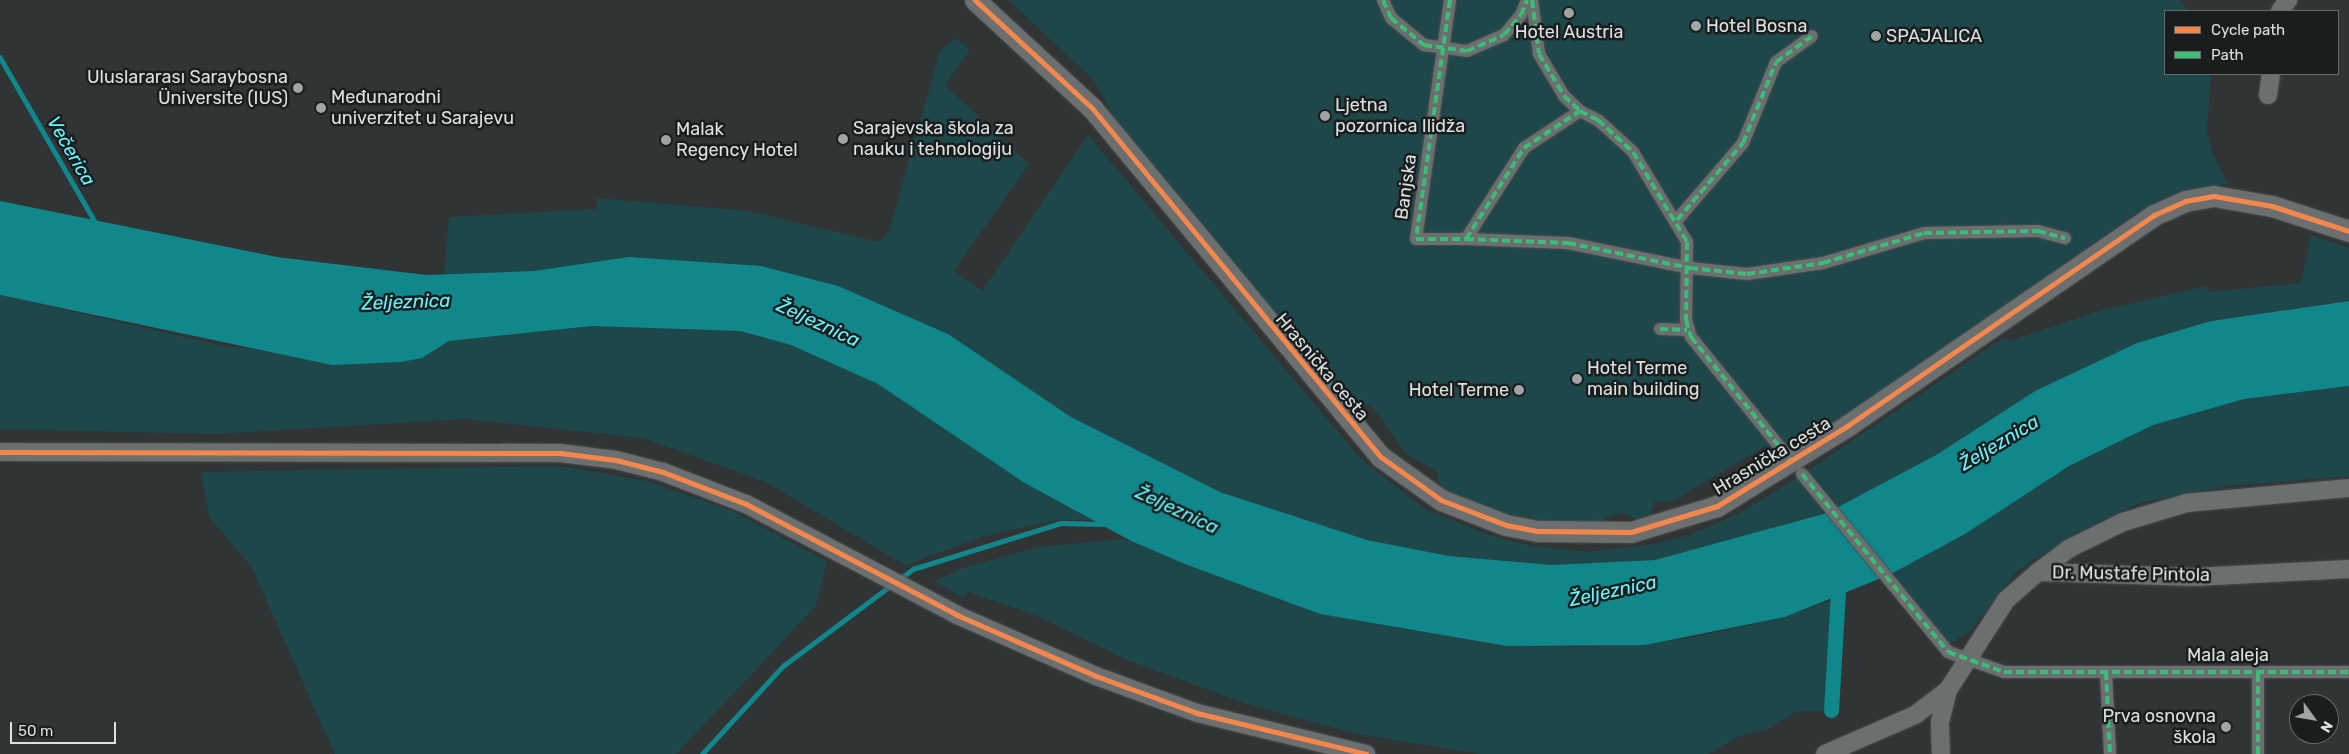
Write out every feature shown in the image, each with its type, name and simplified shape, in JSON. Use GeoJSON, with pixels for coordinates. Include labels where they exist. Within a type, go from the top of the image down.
{"type":"FeatureCollection","features":[{"type":"Feature","properties":{"kind":"street","name":"Hrasnička cesta"},"geometry":{"type":"LineString","coordinates":[[975,0],[1092,108],[1381,457],[1441,500],[1506,525],[1538,531],[1631,532],[1696,515],[1797,468],[2154,216],[2185,201],[2214,196],[2272,206],[2349,230]]}},
{"type":"Feature","properties":{"kind":"street"},"geometry":{"type":"LineString","coordinates":[[1382,0],[1406,34],[1442,51],[1467,51],[1488,44],[1521,15],[1527,0]]}},
{"type":"Feature","properties":{"kind":"street","name":"Banjska"},"geometry":{"type":"LineString","coordinates":[[1450,0],[1416,239],[1466,239]]}},
{"type":"Feature","properties":{"kind":"street"},"geometry":{"type":"LineString","coordinates":[[1532,0],[1539,54],[1564,96],[1580,111],[1598,120],[1633,152],[1677,220],[1687,242],[1690,268],[1688,330],[1660,329]]}},
{"type":"Feature","properties":{"kind":"street"},"geometry":{"type":"LineString","coordinates":[[1677,220],[1743,143],[1776,62],[1812,36]]}},
{"type":"Feature","properties":{"kind":"street"},"geometry":{"type":"LineString","coordinates":[[2268,95],[2271,75]]}},
{"type":"Feature","properties":{"kind":"street"},"geometry":{"type":"LineString","coordinates":[[1466,239],[1524,148],[1580,111]]}},
{"type":"Feature","properties":{"kind":"street"},"geometry":{"type":"LineString","coordinates":[[1466,239],[1568,243],[1721,274],[1771,272],[1823,263],[1933,232],[2038,231],[2065,238]]}},
{"type":"Feature","properties":{"kind":"street","name":"Mala aleja"},"geometry":{"type":"LineString","coordinates":[[1688,330],[1741,404],[1797,468],[1948,652],[2004,672],[2349,672]]}},
{"type":"Feature","properties":{"kind":"street"},"geometry":{"type":"LineString","coordinates":[[0,452],[325,450],[588,457],[663,472],[707,487],[856,561],[957,615],[1096,676],[1197,713],[1366,754]]}},
{"type":"Feature","properties":{"kind":"street"},"geometry":{"type":"LineString","coordinates":[[2038,572],[2068,548],[2123,522],[2187,503],[2349,488]]}},
{"type":"Feature","properties":{"kind":"street","name":"Dr. Mustafe Pintola"},"geometry":{"type":"LineString","coordinates":[[1941,754],[1940,722],[1948,690],[2006,600],[2038,572],[2195,577],[2349,570]]}},
{"type":"Feature","properties":{"kind":"street"},"geometry":{"type":"LineString","coordinates":[[2106,672],[2110,754]]}},
{"type":"Feature","properties":{"kind":"street"},"geometry":{"type":"LineString","coordinates":[[2258,673],[2258,754]]}},
{"type":"Feature","properties":{"kind":"street"},"geometry":{"type":"LineString","coordinates":[[1825,754],[1915,715],[1948,690]]}},
{"type":"Feature","properties":{"kind":"shaded area"},"geometry":{"type":"Polygon","coordinates":[[[1008,0],[2179,0],[2188,10],[2164,10],[2164,75],[2211,75],[2207,131],[2213,155],[2228,184],[2200,188],[2135,214],[1780,462],[1767,445],[1671,502],[1655,501],[1650,516],[1638,520],[1622,512],[1603,519],[1603,524],[1545,524],[1479,507],[1439,487],[1437,471],[1407,455],[1371,405],[1352,407],[1129,143],[1093,79],[1008,0]]]}},
{"type":"Feature","properties":{"kind":"shaded area"},"geometry":{"type":"Polygon","coordinates":[[[956,38],[970,50],[945,85],[1029,164],[954,271],[982,291],[1088,135],[1360,458],[1424,508],[1488,535],[1532,546],[1586,552],[1654,544],[1690,535],[1740,513],[1798,477],[1827,513],[1655,560],[1552,565],[1449,556],[1367,540],[1220,492],[1071,417],[948,334],[838,286],[761,266],[444,274],[449,217],[597,209],[597,198],[748,211],[879,242],[889,231],[940,51],[956,38]]]}},
{"type":"Feature","properties":{"kind":"shaded area"},"geometry":{"type":"Polygon","coordinates":[[[2311,235],[2349,248],[2349,301],[2211,321],[2137,343],[2035,391],[1936,455],[1834,510],[1803,474],[2003,338],[2010,341],[2102,310],[2207,286],[2207,292],[2301,283],[2311,235]]]}},
{"type":"Feature","properties":{"kind":"shaded area"},"geometry":{"type":"Polygon","coordinates":[[[0,295],[229,347],[422,358],[449,341],[592,326],[740,331],[791,345],[878,384],[1023,482],[1091,520],[1057,520],[985,536],[905,565],[766,482],[643,438],[465,419],[215,434],[0,429],[0,295]]]}},
{"type":"Feature","properties":{"kind":"shaded area"},"geometry":{"type":"Polygon","coordinates":[[[2349,386],[2349,476],[2228,486],[2139,503],[2074,534],[2017,571],[1969,632],[1951,643],[1944,643],[1891,574],[1965,534],[2069,466],[2153,425],[2244,399],[2349,386]]]}},
{"type":"Feature","properties":{"kind":"shaded area"},"geometry":{"type":"Polygon","coordinates":[[[561,466],[647,481],[730,510],[827,561],[816,606],[676,754],[335,754],[251,566],[209,517],[201,472],[561,466]]]}},
{"type":"Feature","properties":{"kind":"shaded area"},"geometry":{"type":"Polygon","coordinates":[[[1123,539],[1320,614],[1507,646],[1599,647],[1691,638],[1785,617],[1835,599],[1828,711],[1797,711],[1768,729],[1739,736],[1708,754],[1481,754],[1357,734],[1250,705],[1125,659],[1035,615],[968,592],[964,598],[934,581],[963,568],[1039,547],[1123,539]]]}},
{"type":"Feature","properties":{"kind":"water","name":"Željeznica"},"geometry":{"type":"Polygon","coordinates":[[[0,201],[277,257],[426,275],[534,271],[629,257],[761,266],[838,286],[948,334],[1071,417],[1220,492],[1367,540],[1449,556],[1552,565],[1655,560],[1827,513],[1936,455],[2035,391],[2137,343],[2211,321],[2349,301],[2349,386],[2244,399],[2153,425],[2069,466],[1965,534],[1891,574],[1785,617],[1645,645],[1507,646],[1320,614],[1185,564],[1131,541],[1023,482],[878,384],[791,345],[740,331],[592,326],[449,341],[422,358],[401,362],[332,365],[0,295],[0,201]]]}},
{"type":"Feature","properties":{"kind":"waterway","name":"Večerica"},"geometry":{"type":"LineString","coordinates":[[0,57],[96,223]]}},
{"type":"Feature","properties":{"kind":"waterway"},"geometry":{"type":"LineString","coordinates":[[898,580],[913,569],[1061,523],[1103,524]]}},
{"type":"Feature","properties":{"kind":"waterway"},"geometry":{"type":"LineString","coordinates":[[1831,710],[1839,577]]}},
{"type":"Feature","properties":{"kind":"waterway"},"geometry":{"type":"LineString","coordinates":[[702,754],[783,666],[890,586]]}},
{"type":"Feature","properties":{"kind":"marked path"},"geometry":{"type":"LineString","coordinates":[[1383,0],[1391,18],[1424,45],[1467,51],[1504,35],[1521,15],[1527,0]]}},
{"type":"Feature","properties":{"kind":"marked path"},"geometry":{"type":"LineString","coordinates":[[1450,0],[1416,239],[1466,239],[1524,148],[1580,111],[1598,120],[1633,152],[1687,242],[1686,320],[1691,337],[1792,462]]}},
{"type":"Feature","properties":{"kind":"marked path"},"geometry":{"type":"LineString","coordinates":[[1532,0],[1539,54],[1564,96],[1580,111]]}},
{"type":"Feature","properties":{"kind":"marked path"},"geometry":{"type":"LineString","coordinates":[[1677,220],[1743,143],[1776,62],[1812,36]]}},
{"type":"Feature","properties":{"kind":"marked path"},"geometry":{"type":"LineString","coordinates":[[1466,239],[1568,243],[1690,268],[1747,274],[1823,263],[1924,233],[2038,231],[2065,238]]}},
{"type":"Feature","properties":{"kind":"marked path"},"geometry":{"type":"LineString","coordinates":[[1660,329],[1687,330]]}},
{"type":"Feature","properties":{"kind":"marked path"},"geometry":{"type":"LineString","coordinates":[[1802,474],[1948,652],[2004,672],[2349,672]]}},
{"type":"Feature","properties":{"kind":"marked path"},"geometry":{"type":"LineString","coordinates":[[2106,672],[2110,754]]}},
{"type":"Feature","properties":{"kind":"marked path"},"geometry":{"type":"LineString","coordinates":[[2258,673],[2258,754]]}},
{"type":"Feature","properties":{"kind":"cycle path"},"geometry":{"type":"LineString","coordinates":[[975,0],[1092,108],[1381,457],[1441,500],[1506,525],[1538,531],[1631,532],[1717,506],[1847,426],[2154,215],[2185,201],[2214,196],[2272,206],[2349,231]]}},
{"type":"Feature","properties":{"kind":"cycle path"},"geometry":{"type":"LineString","coordinates":[[0,452],[560,453],[616,460],[663,472],[746,504],[957,615],[1096,676],[1197,713],[1366,754]]}},
{"type":"Feature","properties":{"kind":"place","name":"Hotel Austria"},"geometry":{"type":"Point","coordinates":[1569,13]}},
{"type":"Feature","properties":{"kind":"place","name":"Hotel Bosna"},"geometry":{"type":"Point","coordinates":[1696,26]}},
{"type":"Feature","properties":{"kind":"place","name":"SPAJALICA"},"geometry":{"type":"Point","coordinates":[1876,36]}},
{"type":"Feature","properties":{"kind":"place","name":"Uluslararası Saraybosna Üniversite (IUS)"},"geometry":{"type":"Point","coordinates":[298,88]}},
{"type":"Feature","properties":{"kind":"place","name":"Međunarodni univerzitet u Sarajevu"},"geometry":{"type":"Point","coordinates":[321,108]}},
{"type":"Feature","properties":{"kind":"place","name":"Ljetna pozornica Ilidža"},"geometry":{"type":"Point","coordinates":[1325,116]}},
{"type":"Feature","properties":{"kind":"place","name":"Sarajevska škola za nauku i tehnologiju"},"geometry":{"type":"Point","coordinates":[843,139]}},
{"type":"Feature","properties":{"kind":"place","name":"Malak Regency Hotel"},"geometry":{"type":"Point","coordinates":[666,140]}},
{"type":"Feature","properties":{"kind":"place","name":"Hotel Terme main building"},"geometry":{"type":"Point","coordinates":[1577,379]}},
{"type":"Feature","properties":{"kind":"place","name":"Hotel Terme"},"geometry":{"type":"Point","coordinates":[1519,390]}},
{"type":"Feature","properties":{"kind":"place","name":"Prva osnovna škola"},"geometry":{"type":"Point","coordinates":[2226,727]}}]}
